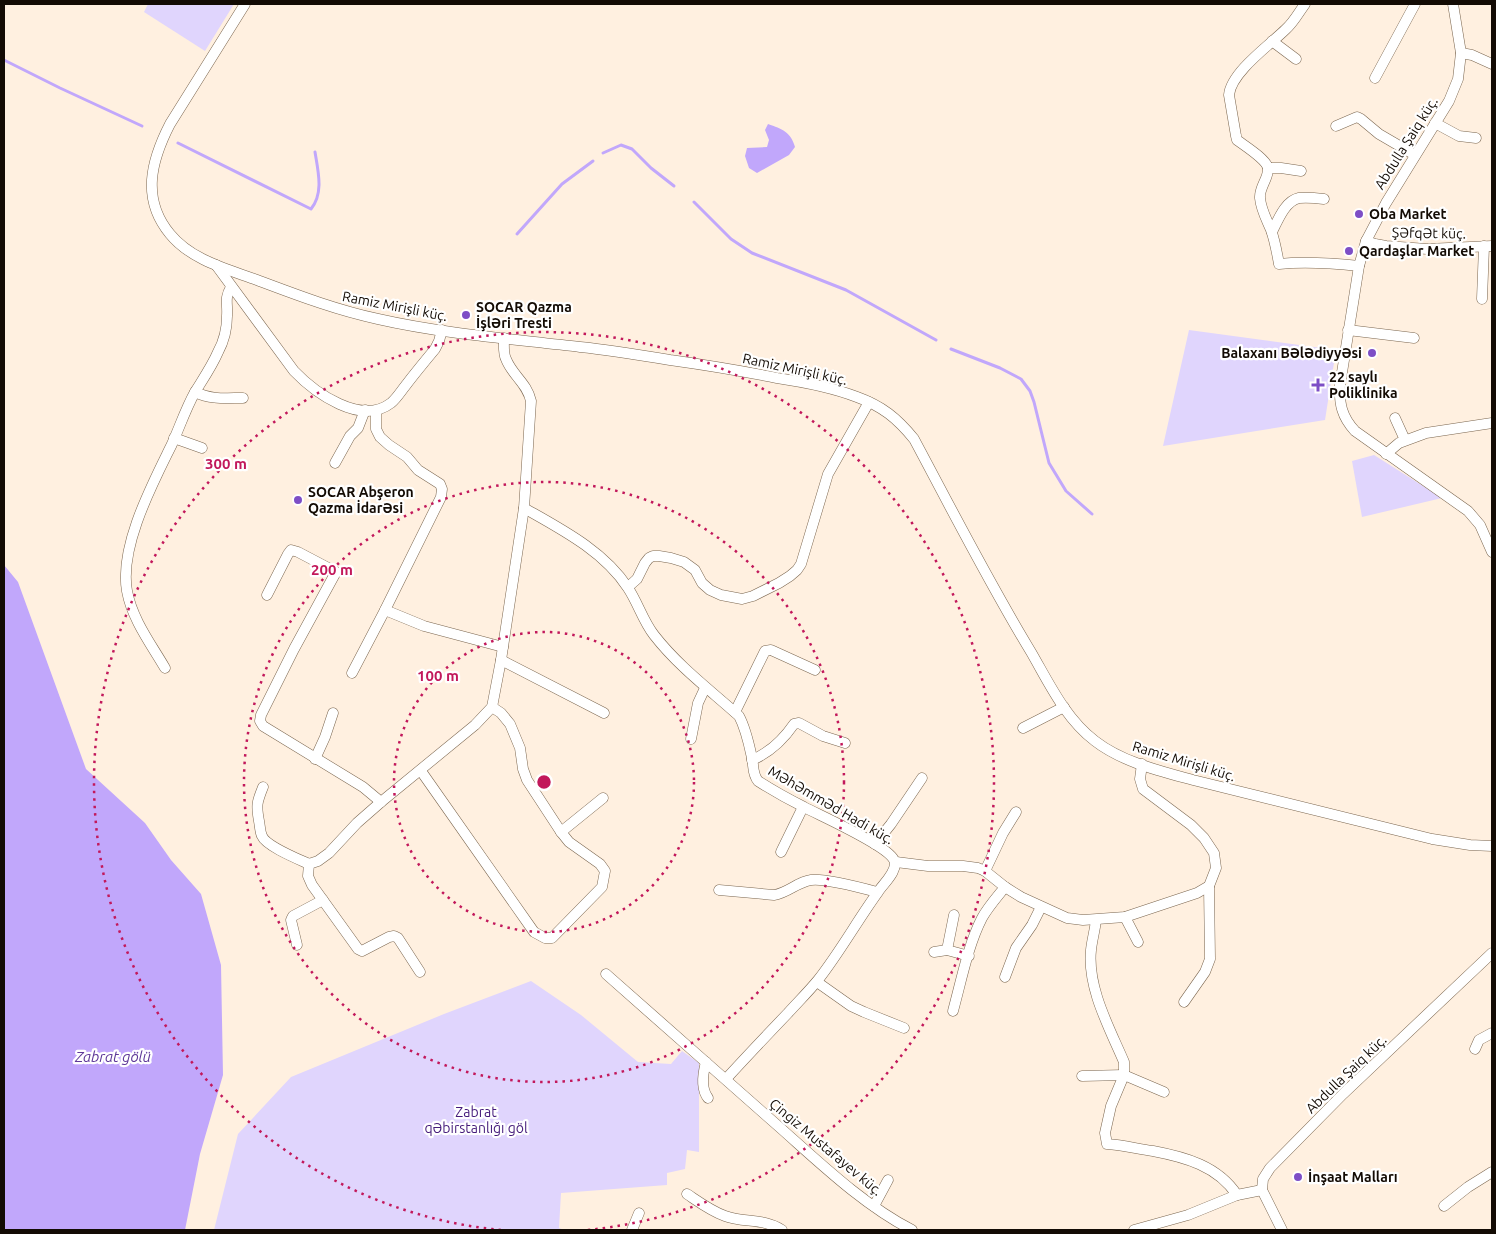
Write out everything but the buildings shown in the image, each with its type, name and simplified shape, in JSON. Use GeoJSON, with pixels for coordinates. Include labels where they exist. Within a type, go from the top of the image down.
{"type":"FeatureCollection","features":[{"type":"Feature","properties":{"kind":"street","name":"Ramiz Mirişli küç."},"geometry":{"type":"LineString","coordinates":[[245,4],[170,124],[157,154],[152,174],[152,194],[158,216],[170,234],[188,251],[216,265],[343,310],[377,319],[442,330],[622,352],[725,368],[809,383],[838,390],[869,402],[895,418],[914,439],[1018,630],[1064,708],[1075,723],[1096,742],[1120,756],[1163,772],[1432,839],[1470,845],[1492,846]]}},
{"type":"Feature","properties":{"kind":"street"},"geometry":{"type":"LineString","coordinates":[[1305,4],[1288,27],[1233,81],[1229,95],[1236,136],[1238,140],[1264,160],[1268,168],[1260,196],[1266,220],[1272,232],[1279,264],[1310,262],[1358,266]]}},
{"type":"Feature","properties":{"kind":"street"},"geometry":{"type":"LineString","coordinates":[[1374,78],[1415,4]]}},
{"type":"Feature","properties":{"kind":"street","name":"Abdulla Şaiq küç."},"geometry":{"type":"LineString","coordinates":[[1453,4],[1461,53],[1455,88],[1386,203],[1361,254],[1340,385],[1340,408],[1355,431],[1468,512],[1480,525],[1492,552]]}},
{"type":"Feature","properties":{"kind":"street"},"geometry":{"type":"LineString","coordinates":[[1272,41],[1296,59]]}},
{"type":"Feature","properties":{"kind":"street"},"geometry":{"type":"LineString","coordinates":[[1461,53],[1472,55],[1492,64]]}},
{"type":"Feature","properties":{"kind":"street"},"geometry":{"type":"LineString","coordinates":[[1336,126],[1357,117],[1361,118],[1378,134],[1415,155]]}},
{"type":"Feature","properties":{"kind":"street"},"geometry":{"type":"LineString","coordinates":[[1435,123],[1459,136],[1476,138]]}},
{"type":"Feature","properties":{"kind":"street"},"geometry":{"type":"LineString","coordinates":[[1268,168],[1301,171]]}},
{"type":"Feature","properties":{"kind":"street"},"geometry":{"type":"LineString","coordinates":[[1272,232],[1290,202],[1299,198],[1324,198]]}},
{"type":"Feature","properties":{"kind":"street","name":"Şəfqət küç."},"geometry":{"type":"LineString","coordinates":[[1366,241],[1386,246],[1427,249],[1488,246]]}},
{"type":"Feature","properties":{"kind":"street"},"geometry":{"type":"LineString","coordinates":[[1482,299],[1488,246]]}},
{"type":"Feature","properties":{"kind":"street"},"geometry":{"type":"LineString","coordinates":[[216,265],[294,371],[324,396],[337,403],[371,410],[382,409],[393,401],[435,349],[442,330]]}},
{"type":"Feature","properties":{"kind":"street"},"geometry":{"type":"LineString","coordinates":[[165,668],[136,617],[127,591],[127,560],[135,526],[144,503],[181,420],[214,361],[224,337],[227,293],[231,287]]}},
{"type":"Feature","properties":{"kind":"street"},"geometry":{"type":"LineString","coordinates":[[1348,330],[1414,338]]}},
{"type":"Feature","properties":{"kind":"street"},"geometry":{"type":"LineString","coordinates":[[263,787],[256,807],[261,835],[264,840],[309,864],[318,861],[329,853],[357,823],[381,802],[476,725],[492,707],[524,508],[530,401],[529,393],[524,384],[505,358],[504,338]]}},
{"type":"Feature","properties":{"kind":"street"},"geometry":{"type":"LineString","coordinates":[[195,392],[215,399],[243,398]]}},
{"type":"Feature","properties":{"kind":"street"},"geometry":{"type":"LineString","coordinates":[[628,587],[637,579],[649,558],[659,556],[684,562],[694,570],[702,583],[710,590],[729,597],[742,599],[753,596],[790,576],[802,564],[828,474],[869,402]]}},
{"type":"Feature","properties":{"kind":"street"},"geometry":{"type":"LineString","coordinates":[[335,463],[350,436],[371,410]]}},
{"type":"Feature","properties":{"kind":"street"},"geometry":{"type":"LineString","coordinates":[[352,673],[441,497],[442,489],[440,484],[418,470],[407,457],[389,446],[380,437],[371,410]]}},
{"type":"Feature","properties":{"kind":"street"},"geometry":{"type":"LineString","coordinates":[[1395,418],[1405,440]]}},
{"type":"Feature","properties":{"kind":"street"},"geometry":{"type":"LineString","coordinates":[[1386,454],[1405,440],[1426,433],[1492,423]]}},
{"type":"Feature","properties":{"kind":"street"},"geometry":{"type":"LineString","coordinates":[[174,438],[202,448]]}},
{"type":"Feature","properties":{"kind":"street","name":"Məhəmməd Hadi küç."},"geometry":{"type":"LineString","coordinates":[[524,508],[573,536],[612,568],[628,587],[648,628],[654,636],[688,672],[739,716],[744,724],[754,774],[758,781],[803,807],[875,844],[887,852],[896,862],[928,866],[978,868],[985,871],[1005,888],[1041,907],[1067,918],[1083,920],[1125,917],[1197,893],[1209,886]]}},
{"type":"Feature","properties":{"kind":"street"},"geometry":{"type":"LineString","coordinates":[[267,595],[291,550],[336,572],[294,649],[261,715],[260,721],[263,726],[363,787],[381,802]]}},
{"type":"Feature","properties":{"kind":"street"},"geometry":{"type":"LineString","coordinates":[[385,610],[424,626],[503,647]]}},
{"type":"Feature","properties":{"kind":"street"},"geometry":{"type":"LineString","coordinates":[[735,712],[766,651],[771,650],[815,670]]}},
{"type":"Feature","properties":{"kind":"street"},"geometry":{"type":"LineString","coordinates":[[501,660],[604,713]]}},
{"type":"Feature","properties":{"kind":"street"},"geometry":{"type":"LineString","coordinates":[[691,739],[698,703],[705,688]]}},
{"type":"Feature","properties":{"kind":"street"},"geometry":{"type":"LineString","coordinates":[[421,771],[534,932],[544,938],[552,938],[602,887],[605,871],[600,864],[568,842],[561,832],[527,780],[522,769],[520,748],[510,724],[492,707]]}},
{"type":"Feature","properties":{"kind":"street"},"geometry":{"type":"LineString","coordinates":[[1023,728],[1064,708]]}},
{"type":"Feature","properties":{"kind":"street"},"geometry":{"type":"LineString","coordinates":[[315,758],[333,713]]}},
{"type":"Feature","properties":{"kind":"street"},"geometry":{"type":"LineString","coordinates":[[752,760],[777,745],[794,724],[799,724],[823,736],[845,743]]}},
{"type":"Feature","properties":{"kind":"street"},"geometry":{"type":"LineString","coordinates":[[1142,764],[1140,778],[1143,789],[1191,825],[1204,838],[1214,853],[1216,868],[1209,886],[1210,959],[1205,972],[1184,1002]]}},
{"type":"Feature","properties":{"kind":"street"},"geometry":{"type":"LineString","coordinates":[[875,844],[922,778]]}},
{"type":"Feature","properties":{"kind":"street"},"geometry":{"type":"LineString","coordinates":[[561,832],[603,798]]}},
{"type":"Feature","properties":{"kind":"street"},"geometry":{"type":"LineString","coordinates":[[781,852],[803,807]]}},
{"type":"Feature","properties":{"kind":"street"},"geometry":{"type":"LineString","coordinates":[[985,871],[1003,833],[1016,812]]}},
{"type":"Feature","properties":{"kind":"street","name":"Məhəmməd Hadi küç."},"geometry":{"type":"LineString","coordinates":[[726,1079],[817,982],[895,868],[896,862]]}},
{"type":"Feature","properties":{"kind":"street"},"geometry":{"type":"LineString","coordinates":[[309,864],[308,876],[312,885],[358,949],[362,951],[394,936],[398,938],[420,972]]}},
{"type":"Feature","properties":{"kind":"street"},"geometry":{"type":"LineString","coordinates":[[719,890],[774,895],[781,894],[810,880],[821,880],[877,892]]}},
{"type":"Feature","properties":{"kind":"street"},"geometry":{"type":"LineString","coordinates":[[953,1011],[974,937],[982,918],[990,905],[1005,888]]}},
{"type":"Feature","properties":{"kind":"street"},"geometry":{"type":"LineString","coordinates":[[297,945],[291,920],[293,916],[323,900]]}},
{"type":"Feature","properties":{"kind":"street"},"geometry":{"type":"LineString","coordinates":[[1005,978],[1016,948],[1032,925],[1041,907]]}},
{"type":"Feature","properties":{"kind":"street"},"geometry":{"type":"LineString","coordinates":[[947,950],[954,915]]}},
{"type":"Feature","properties":{"kind":"street"},"geometry":{"type":"LineString","coordinates":[[1125,917],[1138,942]]}},
{"type":"Feature","properties":{"kind":"street"},"geometry":{"type":"LineString","coordinates":[[1096,920],[1091,949],[1094,985],[1100,1006],[1124,1062],[1124,1075],[1111,1106],[1105,1133],[1107,1144],[1179,1156],[1219,1175],[1227,1181],[1237,1195]]}},
{"type":"Feature","properties":{"kind":"street"},"geometry":{"type":"LineString","coordinates":[[934,952],[947,950],[969,956]]}},
{"type":"Feature","properties":{"kind":"street","name":"Abdulla Şaiq küç."},"geometry":{"type":"LineString","coordinates":[[1262,1190],[1263,1179],[1270,1168],[1343,1094],[1492,953]]}},
{"type":"Feature","properties":{"kind":"street","name":"Çingiz Mustafayev küç."},"geometry":{"type":"LineString","coordinates":[[606,974],[807,1152],[874,1206],[912,1230]]}},
{"type":"Feature","properties":{"kind":"street"},"geometry":{"type":"LineString","coordinates":[[817,982],[851,1006],[904,1028]]}},
{"type":"Feature","properties":{"kind":"street"},"geometry":{"type":"LineString","coordinates":[[1475,1049],[1480,1040],[1492,1033]]}},
{"type":"Feature","properties":{"kind":"street"},"geometry":{"type":"LineString","coordinates":[[706,1062],[704,1090],[708,1098]]}},
{"type":"Feature","properties":{"kind":"street"},"geometry":{"type":"LineString","coordinates":[[1082,1076],[1124,1075],[1164,1092]]}},
{"type":"Feature","properties":{"kind":"street"},"geometry":{"type":"LineString","coordinates":[[1444,1206],[1468,1187],[1492,1172]]}},
{"type":"Feature","properties":{"kind":"street"},"geometry":{"type":"LineString","coordinates":[[874,1206],[888,1180]]}},
{"type":"Feature","properties":{"kind":"street"},"geometry":{"type":"LineString","coordinates":[[1134,1230],[1188,1215],[1237,1195],[1262,1190],[1282,1230]]}},
{"type":"Feature","properties":{"kind":"street"},"geometry":{"type":"LineString","coordinates":[[687,1194],[710,1210],[726,1217],[766,1223],[782,1230]]}},
{"type":"Feature","properties":{"kind":"street"},"geometry":{"type":"LineString","coordinates":[[632,1230],[639,1213]]}},
{"type":"Feature","properties":{"kind":"green space"},"geometry":{"type":"Polygon","coordinates":[[[148,4],[234,4],[205,51],[144,12],[148,4]]]}},
{"type":"Feature","properties":{"kind":"green space"},"geometry":{"type":"Polygon","coordinates":[[[1189,330],[1336,350],[1325,420],[1163,446],[1189,330]]]}},
{"type":"Feature","properties":{"kind":"green space"},"geometry":{"type":"Polygon","coordinates":[[[1374,455],[1442,498],[1362,517],[1352,461],[1374,455]]]}},
{"type":"Feature","properties":{"kind":"green space","name":"Zabrat qəbirstanlığı göl"},"geometry":{"type":"Polygon","coordinates":[[[531,981],[581,1015],[638,1062],[671,1064],[682,1051],[699,1063],[699,1152],[687,1150],[685,1169],[667,1173],[667,1185],[561,1193],[559,1228],[564,1230],[214,1230],[238,1134],[291,1077],[444,1014],[531,981]]]}},
{"type":"Feature","properties":{"kind":"water"},"geometry":{"type":"Polygon","coordinates":[[[768,124],[788,134],[795,147],[789,155],[757,173],[749,168],[745,156],[747,148],[767,147],[769,140],[765,130],[768,124]]]}},
{"type":"Feature","properties":{"kind":"water","name":"Zabrat gölü"},"geometry":{"type":"Polygon","coordinates":[[[4,565],[18,582],[86,769],[145,823],[171,860],[201,894],[221,965],[223,1075],[200,1154],[185,1230],[4,1230],[4,565]]]}},
{"type":"Feature","properties":{"kind":"waterway"},"geometry":{"type":"LineString","coordinates":[[4,60],[142,126]]}},
{"type":"Feature","properties":{"kind":"waterway"},"geometry":{"type":"LineString","coordinates":[[178,143],[311,209],[318,196],[319,189],[315,152]]}},
{"type":"Feature","properties":{"kind":"waterway"},"geometry":{"type":"LineString","coordinates":[[603,153],[621,145],[632,149],[651,168],[674,186]]}},
{"type":"Feature","properties":{"kind":"waterway"},"geometry":{"type":"LineString","coordinates":[[517,234],[562,184],[593,161]]}},
{"type":"Feature","properties":{"kind":"waterway"},"geometry":{"type":"LineString","coordinates":[[694,202],[731,239],[752,253],[846,290],[936,340]]}},
{"type":"Feature","properties":{"kind":"waterway"},"geometry":{"type":"LineString","coordinates":[[951,349],[1000,368],[1021,379],[1030,391],[1034,402],[1049,463],[1066,491],[1092,514]]}},
{"type":"Feature","properties":{"kind":"place","name":"Oba Market"},"geometry":{"type":"Point","coordinates":[1359,214]}},
{"type":"Feature","properties":{"kind":"place","name":"Qardaşlar Market"},"geometry":{"type":"Point","coordinates":[1349,251]}},
{"type":"Feature","properties":{"kind":"place","name":"SOCAR Qazma İşləri Tresti"},"geometry":{"type":"Point","coordinates":[466,315]}},
{"type":"Feature","properties":{"kind":"place","name":"Balaxanı Bələdiyyəsi"},"geometry":{"type":"Point","coordinates":[1372,353]}},
{"type":"Feature","properties":{"kind":"place","name":"22 saylı Poliklinika"},"geometry":{"type":"Point","coordinates":[1318,385]}},
{"type":"Feature","properties":{"kind":"place","name":"SOCAR Abşeron Qazma İdarəsi"},"geometry":{"type":"Point","coordinates":[298,500]}},
{"type":"Feature","properties":{"kind":"place","name":"İnşaat Malları"},"geometry":{"type":"Point","coordinates":[1298,1177]}}]}
